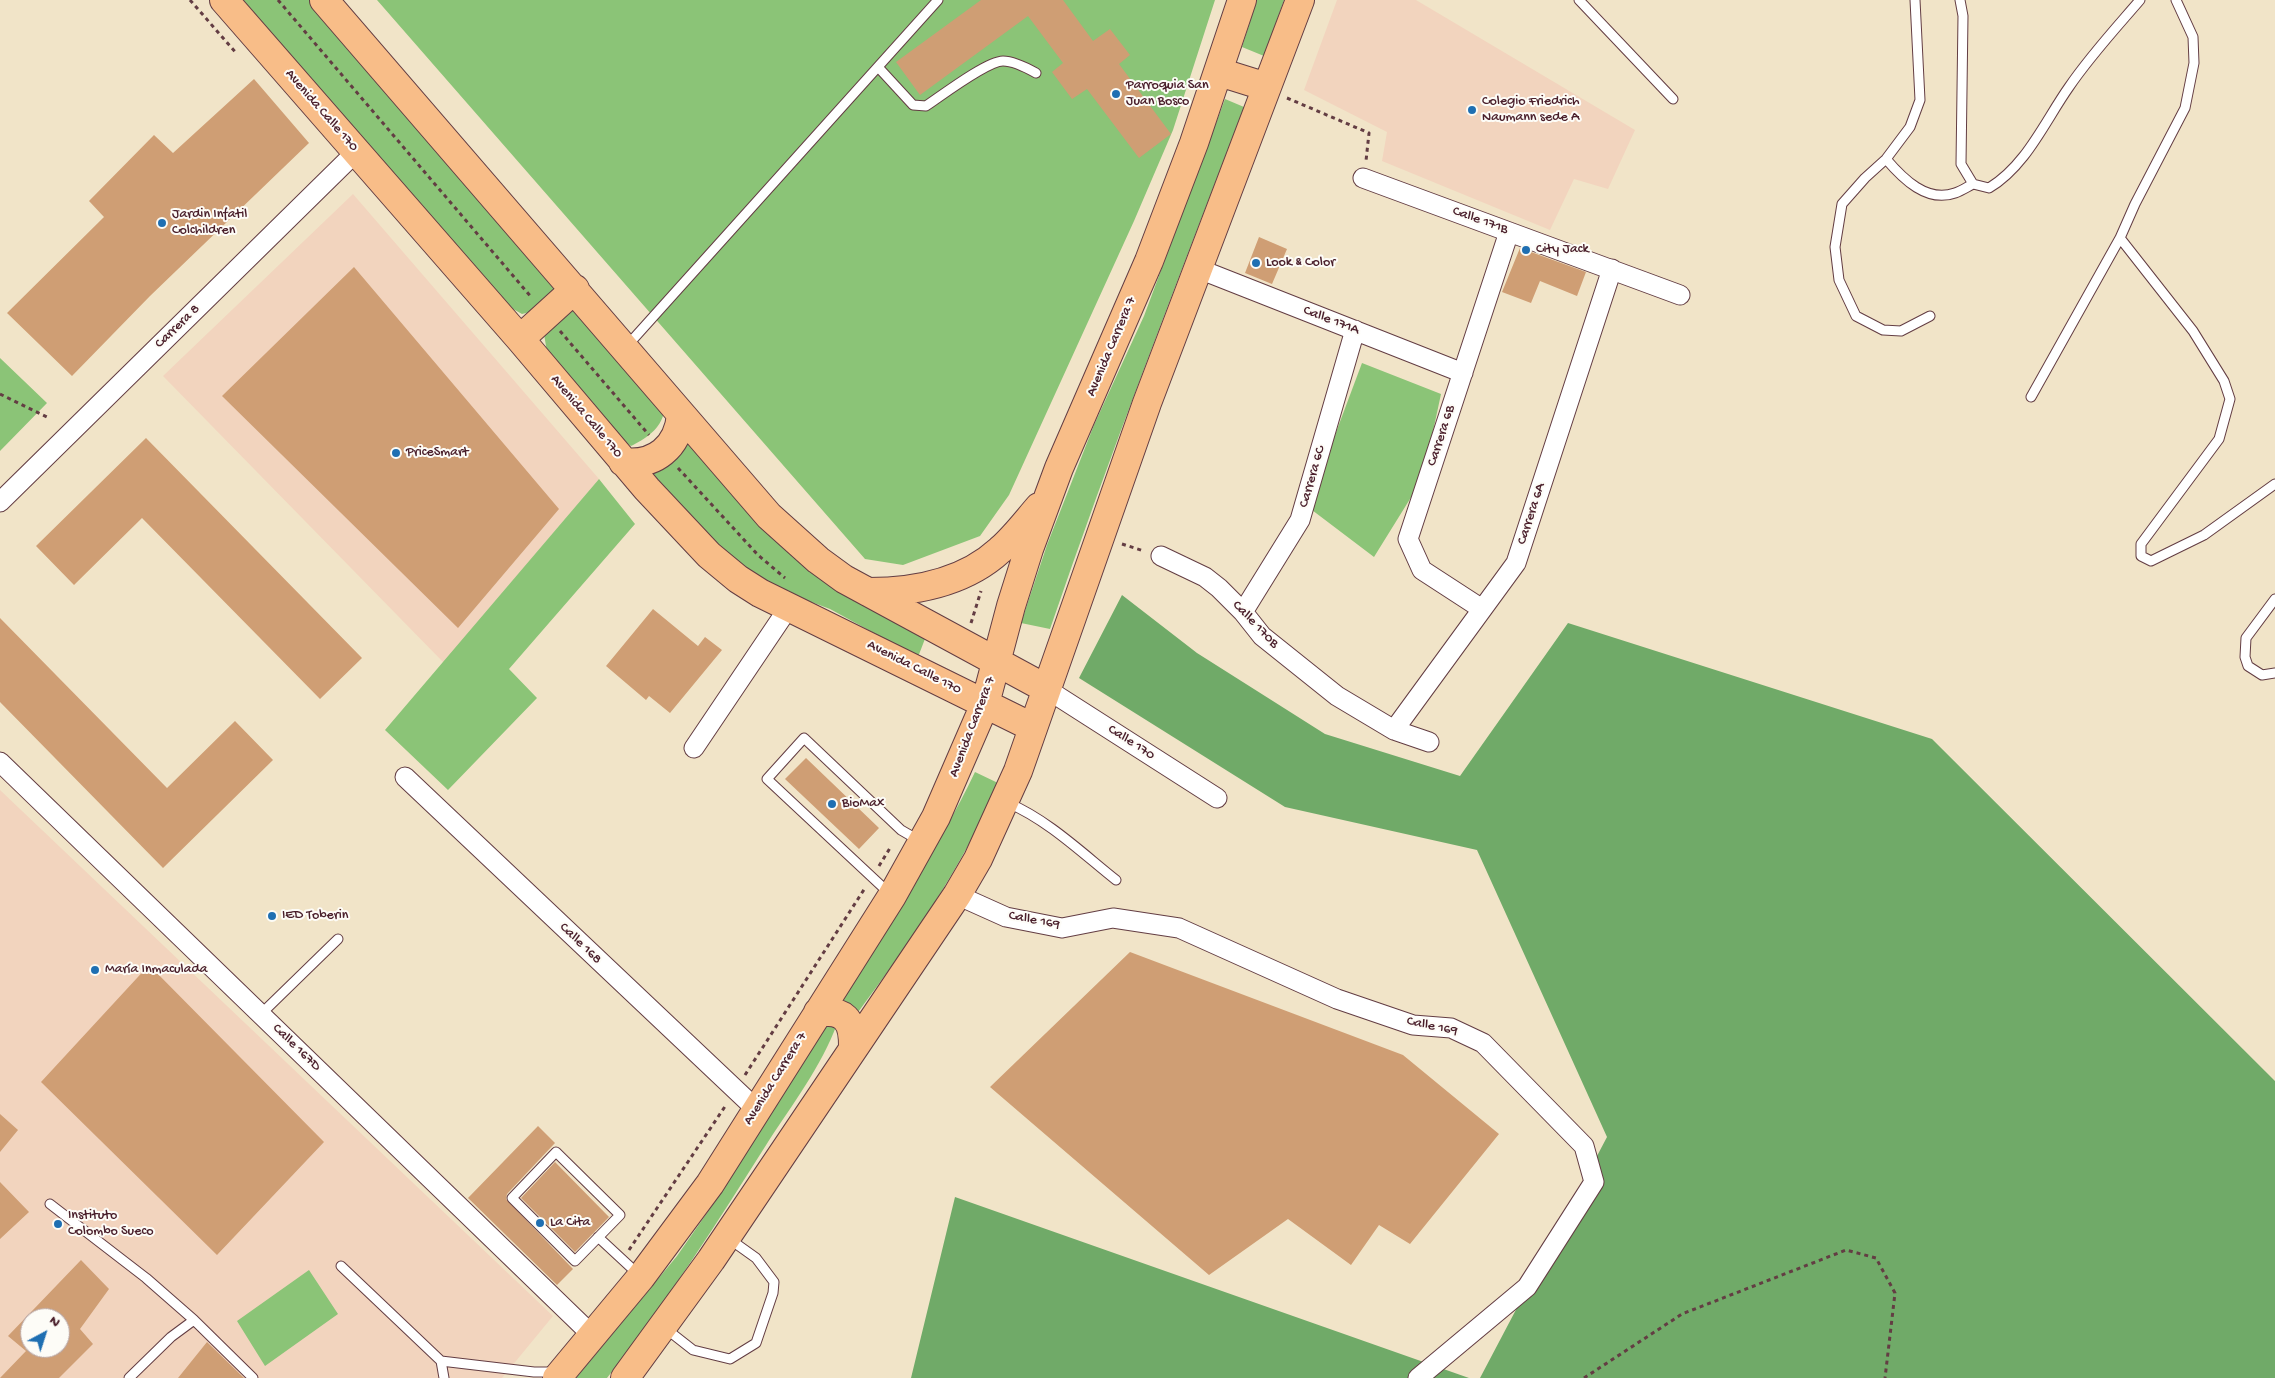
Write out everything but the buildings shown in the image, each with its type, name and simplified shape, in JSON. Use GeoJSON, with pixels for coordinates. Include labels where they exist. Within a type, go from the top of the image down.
{"type":"FeatureCollection","features":[{"type":"Feature","properties":{"kind":"main road","name":"Avenida Calle 170"},"geometry":{"type":"LineString","coordinates":[[224,0],[520,339],[623,462],[709,555],[738,579],[760,593],[1032,727]]}},
{"type":"Feature","properties":{"kind":"main road"},"geometry":{"type":"LineString","coordinates":[[324,0],[769,516],[818,560],[865,592],[1045,688]]}},
{"type":"Feature","properties":{"kind":"main road","name":"Avenida Carrera 7"},"geometry":{"type":"LineString","coordinates":[[559,1375],[592,1335],[632,1268],[710,1184],[892,896],[912,836],[948,792],[985,704],[998,663],[1011,606],[1049,495],[1149,261],[1219,72],[1242,0]]}},
{"type":"Feature","properties":{"kind":"main road"},"geometry":{"type":"LineString","coordinates":[[625,1378],[726,1237],[853,1046],[957,895],[978,858],[1005,802],[1147,403],[1199,269],[1275,92],[1300,0]]}},
{"type":"Feature","properties":{"kind":"main road"},"geometry":{"type":"LineString","coordinates":[[1219,72],[1275,92]]}},
{"type":"Feature","properties":{"kind":"main road"},"geometry":{"type":"LineString","coordinates":[[520,339],[575,289]]}},
{"type":"Feature","properties":{"kind":"main road"},"geometry":{"type":"LineString","coordinates":[[623,462],[644,462],[664,452],[676,436],[681,415]]}},
{"type":"Feature","properties":{"kind":"main road"},"geometry":{"type":"LineString","coordinates":[[865,592],[898,592],[920,588],[958,577],[981,565],[1001,550],[1049,495]]}},
{"type":"Feature","properties":{"kind":"main road"},"geometry":{"type":"LineString","coordinates":[[818,1012],[831,1011],[841,1014],[849,1022],[852,1029],[853,1046]]}},
{"type":"Feature","properties":{"kind":"street","name":"Carrera 8"},"geometry":{"type":"LineString","coordinates":[[0,502],[356,152]]}},
{"type":"Feature","properties":{"kind":"street","name":"Calle 171B"},"geometry":{"type":"LineString","coordinates":[[1363,178],[1680,295]]}},
{"type":"Feature","properties":{"kind":"street","name":"Carrera 6B"},"geometry":{"type":"LineString","coordinates":[[1482,609],[1422,570],[1408,539],[1509,232]]}},
{"type":"Feature","properties":{"kind":"street","name":"Calle 171A"},"geometry":{"type":"LineString","coordinates":[[1199,269],[1463,373]]}},
{"type":"Feature","properties":{"kind":"street","name":"Carrera 6A"},"geometry":{"type":"LineString","coordinates":[[1394,730],[1516,563],[1612,269]]}},
{"type":"Feature","properties":{"kind":"street","name":"Carrera 6C"},"geometry":{"type":"LineString","coordinates":[[1243,612],[1300,520],[1355,330]]}},
{"type":"Feature","properties":{"kind":"street","name":"Calle 170B"},"geometry":{"type":"LineString","coordinates":[[1161,556],[1204,577],[1243,612],[1262,636],[1338,696],[1394,730],[1429,742]]}},
{"type":"Feature","properties":{"kind":"street"},"geometry":{"type":"LineString","coordinates":[[694,748],[789,607]]}},
{"type":"Feature","properties":{"kind":"street","name":"Calle 170"},"geometry":{"type":"LineString","coordinates":[[1045,688],[1217,798]]}},
{"type":"Feature","properties":{"kind":"street","name":"Calle 167D"},"geometry":{"type":"LineString","coordinates":[[0,762],[592,1335]]}},
{"type":"Feature","properties":{"kind":"street","name":"Calle 168"},"geometry":{"type":"LineString","coordinates":[[404,777],[756,1109]]}},
{"type":"Feature","properties":{"kind":"street","name":"Calle 169"},"geometry":{"type":"LineString","coordinates":[[957,895],[1006,916],[1062,928],[1113,918],[1179,928],[1337,999],[1412,1025],[1451,1028],[1484,1043],[1584,1146],[1594,1182],[1527,1288],[1418,1378]]}},
{"type":"Feature","properties":{"kind":"lane"},"geometry":{"type":"LineString","coordinates":[[626,348],[938,0]]}},
{"type":"Feature","properties":{"kind":"lane"},"geometry":{"type":"LineString","coordinates":[[1579,0],[1674,99]]}},
{"type":"Feature","properties":{"kind":"lane"},"geometry":{"type":"LineString","coordinates":[[1915,0],[1920,100],[1910,127],[1886,159],[1842,204],[1835,247],[1839,280],[1856,316],[1883,330],[1901,331],[1930,316]]}},
{"type":"Feature","properties":{"kind":"lane"},"geometry":{"type":"LineString","coordinates":[[1960,0],[1963,16],[1961,164],[1973,184]]}},
{"type":"Feature","properties":{"kind":"lane"},"geometry":{"type":"LineString","coordinates":[[1886,159],[1901,176],[1928,194],[1954,194],[1973,184],[1989,188],[2004,179],[2033,142],[2070,85],[2140,0]]}},
{"type":"Feature","properties":{"kind":"lane"},"geometry":{"type":"LineString","coordinates":[[2031,397],[2120,238],[2135,204],[2185,108],[2194,63],[2193,37],[2176,0]]}},
{"type":"Feature","properties":{"kind":"lane"},"geometry":{"type":"LineString","coordinates":[[878,67],[904,97],[913,105],[919,106],[926,106],[989,65],[1002,61],[1013,63],[1036,73]]}},
{"type":"Feature","properties":{"kind":"lane"},"geometry":{"type":"LineString","coordinates":[[2120,238],[2192,331],[2224,381],[2230,399],[2219,439],[2141,544],[2141,556],[2151,561],[2204,535],[2275,484]]}},
{"type":"Feature","properties":{"kind":"lane"},"geometry":{"type":"LineString","coordinates":[[2275,599],[2246,638],[2244,657],[2248,666],[2262,675],[2275,673]]}},
{"type":"Feature","properties":{"kind":"lane"},"geometry":{"type":"LineString","coordinates":[[892,896],[767,780],[804,738],[912,836]]}},
{"type":"Feature","properties":{"kind":"lane"},"geometry":{"type":"LineString","coordinates":[[1005,802],[1021,809],[1062,836],[1116,880]]}},
{"type":"Feature","properties":{"kind":"lane"},"geometry":{"type":"LineString","coordinates":[[261,1014],[338,939]]}},
{"type":"Feature","properties":{"kind":"lane"},"geometry":{"type":"LineString","coordinates":[[556,1152],[620,1214],[598,1237],[575,1261],[512,1198],[556,1152]]}},
{"type":"Feature","properties":{"kind":"lane"},"geometry":{"type":"LineString","coordinates":[[50,1204],[146,1278],[194,1320],[253,1378]]}},
{"type":"Feature","properties":{"kind":"lane"},"geometry":{"type":"LineString","coordinates":[[598,1237],[632,1268]]}},
{"type":"Feature","properties":{"kind":"lane"},"geometry":{"type":"LineString","coordinates":[[663,1327],[693,1350],[730,1359],[756,1343],[774,1293],[774,1282],[756,1258],[726,1237]]}},
{"type":"Feature","properties":{"kind":"lane"},"geometry":{"type":"LineString","coordinates":[[341,1266],[441,1361],[444,1378]]}},
{"type":"Feature","properties":{"kind":"lane"},"geometry":{"type":"LineString","coordinates":[[129,1378],[171,1337],[194,1320]]}},
{"type":"Feature","properties":{"kind":"lane"},"geometry":{"type":"LineString","coordinates":[[441,1361],[559,1375]]}},
{"type":"Feature","properties":{"kind":"path"},"geometry":{"type":"LineString","coordinates":[[1275,92],[1369,133],[1363,178]]}},
{"type":"Feature","properties":{"kind":"path"},"geometry":{"type":"LineString","coordinates":[[0,394],[49,418]]}},
{"type":"Feature","properties":{"kind":"path"},"geometry":{"type":"LineString","coordinates":[[1100,537],[1161,556]]}},
{"type":"Feature","properties":{"kind":"path"},"geometry":{"type":"LineString","coordinates":[[970,624],[984,583]]}},
{"type":"Feature","properties":{"kind":"path"},"geometry":{"type":"LineString","coordinates":[[632,1268],[736,1090],[871,878],[912,836]]}},
{"type":"Feature","properties":{"kind":"path"},"geometry":{"type":"LineString","coordinates":[[1584,1378],[1682,1314],[1846,1250],[1876,1258],[1895,1293],[1885,1378]]}},
{"type":"Feature","properties":{"kind":"shaded area","name":"Colegio Friedrich Naumann sede A"},"geometry":{"type":"Polygon","coordinates":[[[1337,0],[1416,0],[1635,130],[1608,189],[1574,179],[1550,230],[1382,161],[1387,132],[1304,90],[1337,0]]]}},
{"type":"Feature","properties":{"kind":"shaded area"},"geometry":{"type":"Polygon","coordinates":[[[353,194],[599,479],[444,663],[163,376],[353,194]]]}},
{"type":"Feature","properties":{"kind":"shaded area","name":"María Inmaculada"},"geometry":{"type":"Polygon","coordinates":[[[0,790],[553,1316],[502,1378],[0,1378],[0,790]]]}},
{"type":"Feature","properties":{"kind":"green space"},"geometry":{"type":"Polygon","coordinates":[[[243,0],[309,0],[553,282],[555,291],[534,311],[522,314],[506,305],[243,0]]]}},
{"type":"Feature","properties":{"kind":"green space"},"geometry":{"type":"Polygon","coordinates":[[[377,0],[1215,0],[1173,130],[1134,221],[1009,495],[980,536],[903,565],[865,559],[377,0]]]}},
{"type":"Feature","properties":{"kind":"green space"},"geometry":{"type":"Polygon","coordinates":[[[1257,0],[1284,0],[1264,56],[1242,47],[1257,0]]]}},
{"type":"Feature","properties":{"kind":"green space"},"geometry":{"type":"Polygon","coordinates":[[[1225,99],[1244,107],[1120,432],[1050,629],[1021,623],[1047,545],[1094,425],[1144,316],[1225,99]]]}},
{"type":"Feature","properties":{"kind":"green space"},"geometry":{"type":"Polygon","coordinates":[[[570,308],[582,312],[664,412],[656,428],[647,437],[631,446],[622,440],[547,352],[544,334],[570,308]]]}},
{"type":"Feature","properties":{"kind":"green space"},"geometry":{"type":"Polygon","coordinates":[[[0,358],[47,403],[0,451],[0,358]]]}},
{"type":"Feature","properties":{"kind":"green space"},"geometry":{"type":"Polygon","coordinates":[[[1362,363],[1441,394],[1423,478],[1374,557],[1308,507],[1362,363]]]}},
{"type":"Feature","properties":{"kind":"green space"},"geometry":{"type":"Polygon","coordinates":[[[688,439],[928,631],[918,657],[830,609],[782,591],[737,564],[700,531],[651,474],[664,468],[674,460],[682,451],[688,439]]]}},
{"type":"Feature","properties":{"kind":"green space"},"geometry":{"type":"Polygon","coordinates":[[[599,479],[635,524],[509,669],[537,698],[448,790],[385,730],[599,479]]]}},
{"type":"Feature","properties":{"kind":"green space"},"geometry":{"type":"Polygon","coordinates":[[[1122,595],[1197,653],[1325,734],[1460,776],[1568,623],[1932,739],[2275,1081],[2275,1378],[1480,1378],[1607,1137],[1477,850],[1285,807],[1079,678],[1122,595]]]}},
{"type":"Feature","properties":{"kind":"green space"},"geometry":{"type":"Polygon","coordinates":[[[975,772],[998,783],[984,814],[969,844],[934,903],[856,1015],[837,999],[927,859],[975,772]]]}},
{"type":"Feature","properties":{"kind":"green space"},"geometry":{"type":"Polygon","coordinates":[[[825,1022],[837,1024],[823,1055],[806,1085],[670,1292],[607,1378],[576,1378],[677,1256],[723,1190],[825,1022]]]}},
{"type":"Feature","properties":{"kind":"green space"},"geometry":{"type":"Polygon","coordinates":[[[955,1197],[1469,1378],[911,1378],[955,1197]]]}},
{"type":"Feature","properties":{"kind":"green space"},"geometry":{"type":"Polygon","coordinates":[[[309,1270],[338,1314],[265,1366],[237,1321],[309,1270]]]}},
{"type":"Feature","properties":{"kind":"place","name":"Parroquia San Juan Bosco"},"geometry":{"type":"Point","coordinates":[1116,94]}},
{"type":"Feature","properties":{"kind":"place","name":"Colegio Friedrich Naumann sede A"},"geometry":{"type":"Point","coordinates":[1472,110]}},
{"type":"Feature","properties":{"kind":"place","name":"Jardin Infatil Colchildren"},"geometry":{"type":"Point","coordinates":[162,223]}},
{"type":"Feature","properties":{"kind":"place","name":"City Jack"},"geometry":{"type":"Point","coordinates":[1526,250]}},
{"type":"Feature","properties":{"kind":"place","name":"Look & Color"},"geometry":{"type":"Point","coordinates":[1256,263]}},
{"type":"Feature","properties":{"kind":"place","name":"PriceSmart"},"geometry":{"type":"Point","coordinates":[396,453]}},
{"type":"Feature","properties":{"kind":"place","name":"BioMax"},"geometry":{"type":"Point","coordinates":[832,804]}},
{"type":"Feature","properties":{"kind":"place","name":"IED Toberin"},"geometry":{"type":"Point","coordinates":[272,916]}},
{"type":"Feature","properties":{"kind":"place","name":"María Inmaculada"},"geometry":{"type":"Point","coordinates":[95,970]}},
{"type":"Feature","properties":{"kind":"place","name":"La Cita"},"geometry":{"type":"Point","coordinates":[540,1223]}},
{"type":"Feature","properties":{"kind":"place","name":"Instituto Colombo Sueco"},"geometry":{"type":"Point","coordinates":[58,1224]}}]}
